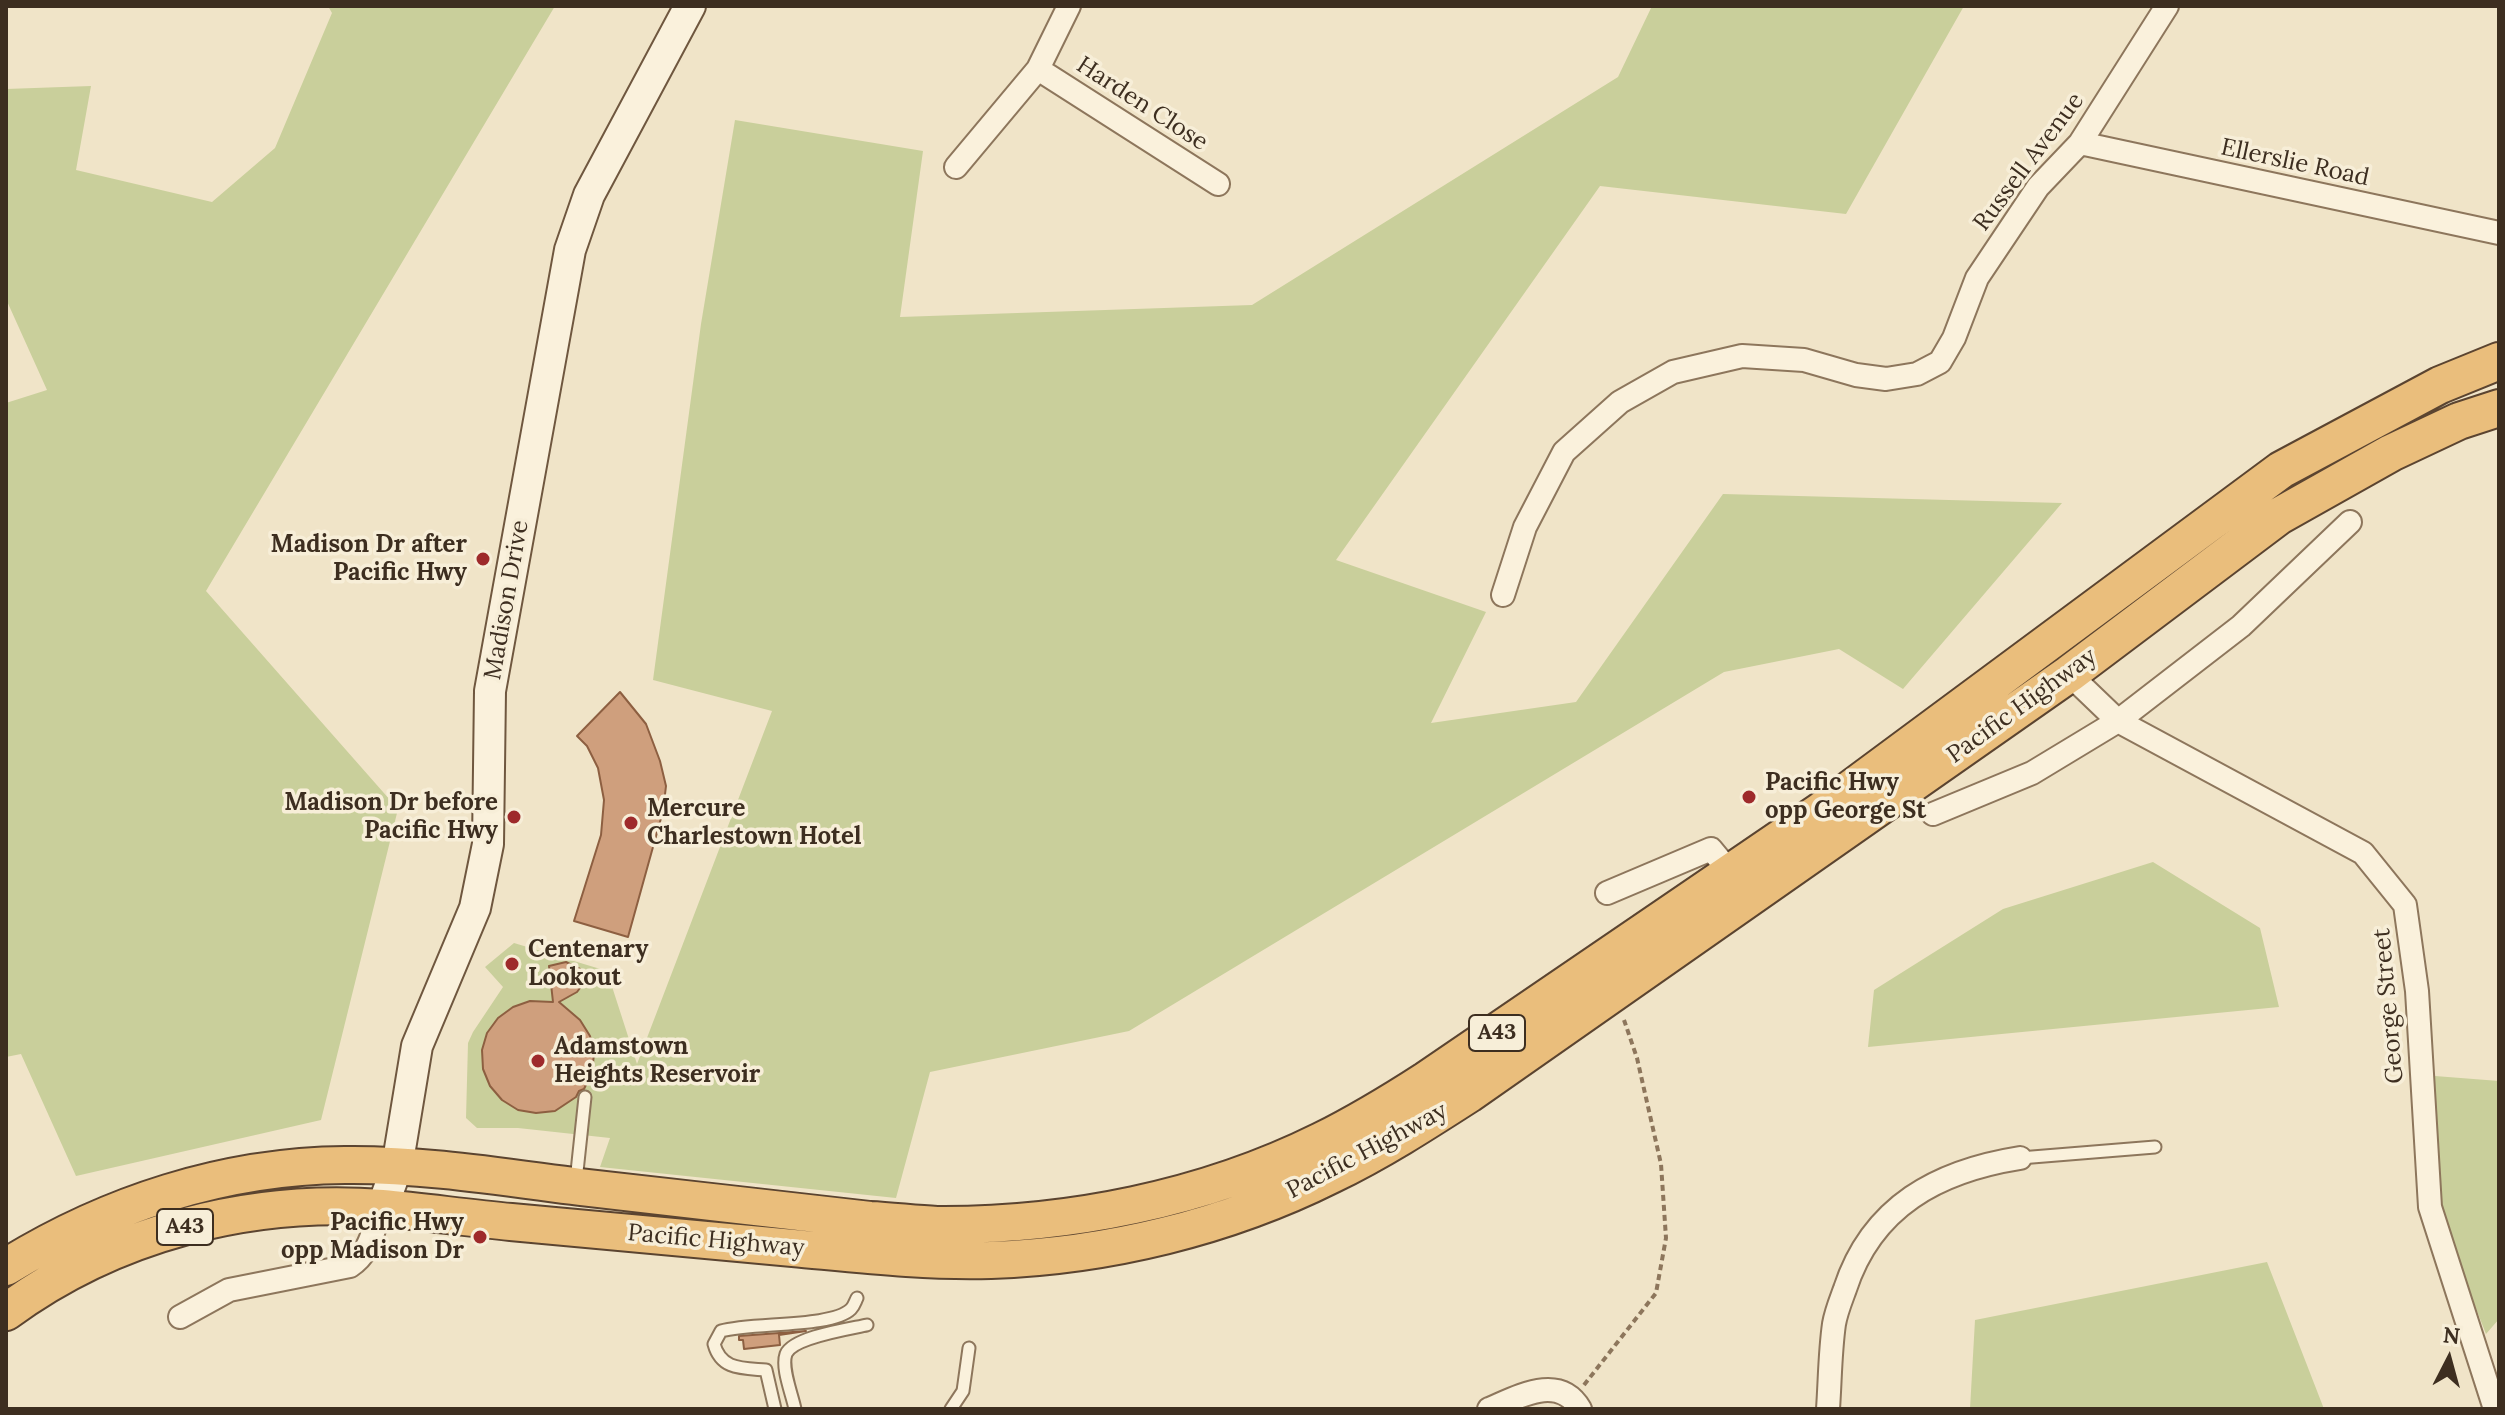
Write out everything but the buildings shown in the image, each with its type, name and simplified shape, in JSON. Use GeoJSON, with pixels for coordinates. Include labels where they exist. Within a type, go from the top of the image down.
{"type":"FeatureCollection","features":[{"type":"Feature","properties":{"kind":"highway","name":"Pacific Highway"},"geometry":{"type":"LineString","coordinates":[[6,1267],[94,1219],[187,1187],[280,1169],[343,1165],[397,1167],[936,1225],[1019,1221],[1089,1213],[1156,1200],[1274,1162],[1376,1112],[1531,1010],[1822,810],[2281,470],[2440,385],[2499,361]]}},
{"type":"Feature","properties":{"kind":"highway","name":"Pacific Highway"},"geometry":{"type":"LineString","coordinates":[[6,1312],[83,1264],[135,1242],[189,1225],[240,1214],[294,1208],[382,1208],[893,1257],[990,1260],[1110,1247],[1168,1235],[1252,1209],[1329,1177],[1401,1138],[1469,1094],[2069,674],[2279,516],[2391,453],[2459,421],[2499,408]]}},
{"type":"Feature","properties":{"kind":"main road","name":"Madison Drive"},"geometry":{"type":"LineString","coordinates":[[382,1208],[397,1167],[417,1046],[475,908],[488,844],[490,691],[570,250],[589,195],[690,6]]}},
{"type":"Feature","properties":{"kind":"street"},"geometry":{"type":"LineString","coordinates":[[956,167],[1038,69],[1069,6]]}},
{"type":"Feature","properties":{"kind":"street","name":"Russell Avenue"},"geometry":{"type":"LineString","coordinates":[[1503,595],[1525,527],[1564,452],[1620,402],[1673,372],[1742,356],[1804,360],[1856,375],[1886,379],[1917,374],[1940,362],[1954,338],[1977,278],[2038,187],[2080,143],[2167,6]]}},
{"type":"Feature","properties":{"kind":"street","name":"Harden Close"},"geometry":{"type":"LineString","coordinates":[[1038,69],[1218,184]]}},
{"type":"Feature","properties":{"kind":"street","name":"Ellerslie Road"},"geometry":{"type":"LineString","coordinates":[[2080,143],[2499,233]]}},
{"type":"Feature","properties":{"kind":"street","name":"Pacific Highway"},"geometry":{"type":"LineString","coordinates":[[1933,814],[2032,773],[2118,721],[2241,626],[2350,522]]}},
{"type":"Feature","properties":{"kind":"street","name":"George Street"},"geometry":{"type":"LineString","coordinates":[[2069,674],[2118,721],[2363,853],[2405,905],[2417,991],[2430,1207],[2495,1409]]}},
{"type":"Feature","properties":{"kind":"street"},"geometry":{"type":"LineString","coordinates":[[1607,893],[1711,849],[1730,872]]}},
{"type":"Feature","properties":{"kind":"street"},"geometry":{"type":"LineString","coordinates":[[1828,1409],[1834,1321],[1852,1267],[1873,1234],[1901,1204],[1926,1187],[1964,1170],[2020,1158]]}},
{"type":"Feature","properties":{"kind":"street"},"geometry":{"type":"LineString","coordinates":[[180,1317],[229,1290],[350,1266],[363,1258],[382,1208]]}},
{"type":"Feature","properties":{"kind":"street"},"geometry":{"type":"LineString","coordinates":[[1489,1409],[1532,1391],[1570,1399]]}},
{"type":"Feature","properties":{"kind":"lane"},"geometry":{"type":"LineString","coordinates":[[575,1186],[585,1097]]}},
{"type":"Feature","properties":{"kind":"lane"},"geometry":{"type":"LineString","coordinates":[[2020,1158],[2155,1147]]}},
{"type":"Feature","properties":{"kind":"lane"},"geometry":{"type":"LineString","coordinates":[[775,1409],[766,1370],[728,1364],[718,1356],[714,1344],[721,1331],[740,1325],[827,1320],[850,1310],[857,1298]]}},
{"type":"Feature","properties":{"kind":"lane"},"geometry":{"type":"LineString","coordinates":[[795,1409],[786,1366],[786,1354],[795,1343],[867,1325]]}},
{"type":"Feature","properties":{"kind":"lane"},"geometry":{"type":"LineString","coordinates":[[951,1409],[963,1391],[969,1348]]}},
{"type":"Feature","properties":{"kind":"path"},"geometry":{"type":"LineString","coordinates":[[1570,1399],[1656,1293],[1666,1238],[1661,1164],[1637,1058],[1615,992]]}},
{"type":"Feature","properties":{"kind":"green space"},"geometry":{"type":"Polygon","coordinates":[[[328,6],[555,6],[206,591],[398,809],[321,1120],[76,1176],[21,1054],[6,1057],[6,403],[47,390],[6,299],[6,89],[91,86],[76,170],[212,202],[275,148],[332,13],[328,6]]]}},
{"type":"Feature","properties":{"kind":"green space"},"geometry":{"type":"Polygon","coordinates":[[[1652,6],[1964,6],[1846,214],[1600,186],[1336,560],[1486,612],[1431,723],[1576,702],[1723,494],[2062,503],[1903,689],[1839,649],[1724,672],[1129,1031],[930,1072],[896,1198],[600,1167],[610,1138],[518,1128],[477,1128],[466,1118],[468,1043],[503,987],[485,967],[514,943],[607,971],[637,1064],[772,711],[653,680],[701,324],[735,120],[923,151],[900,317],[1252,305],[1618,77],[1652,6]]]}},
{"type":"Feature","properties":{"kind":"green space"},"geometry":{"type":"Polygon","coordinates":[[[2153,862],[2260,928],[2279,1007],[1868,1047],[1874,990],[2003,909],[2153,862]]]}},
{"type":"Feature","properties":{"kind":"green space"},"geometry":{"type":"Polygon","coordinates":[[[2435,1076],[2499,1081],[2499,1319],[2486,1334],[2435,1204],[2435,1076]]]}},
{"type":"Feature","properties":{"kind":"green space"},"geometry":{"type":"Polygon","coordinates":[[[2267,1262],[2324,1409],[1970,1409],[1975,1320],[2267,1262]]]}},
{"type":"Feature","properties":{"kind":"place","name":"Madison Dr after Pacific Hwy"},"geometry":{"type":"Point","coordinates":[483,559]}},
{"type":"Feature","properties":{"kind":"place","name":"Pacific Hwy opp George St"},"geometry":{"type":"Point","coordinates":[1749,797]}},
{"type":"Feature","properties":{"kind":"place","name":"Madison Dr before Pacific Hwy"},"geometry":{"type":"Point","coordinates":[514,817]}},
{"type":"Feature","properties":{"kind":"place","name":"Mercure Charlestown Hotel"},"geometry":{"type":"Point","coordinates":[631,823]}},
{"type":"Feature","properties":{"kind":"place","name":"Centenary Lookout"},"geometry":{"type":"Point","coordinates":[512,964]}},
{"type":"Feature","properties":{"kind":"place","name":"Adamstown Heights Reservoir"},"geometry":{"type":"Point","coordinates":[538,1061]}},
{"type":"Feature","properties":{"kind":"place","name":"Pacific Hwy opp Madison Dr"},"geometry":{"type":"Point","coordinates":[480,1237]}}]}
